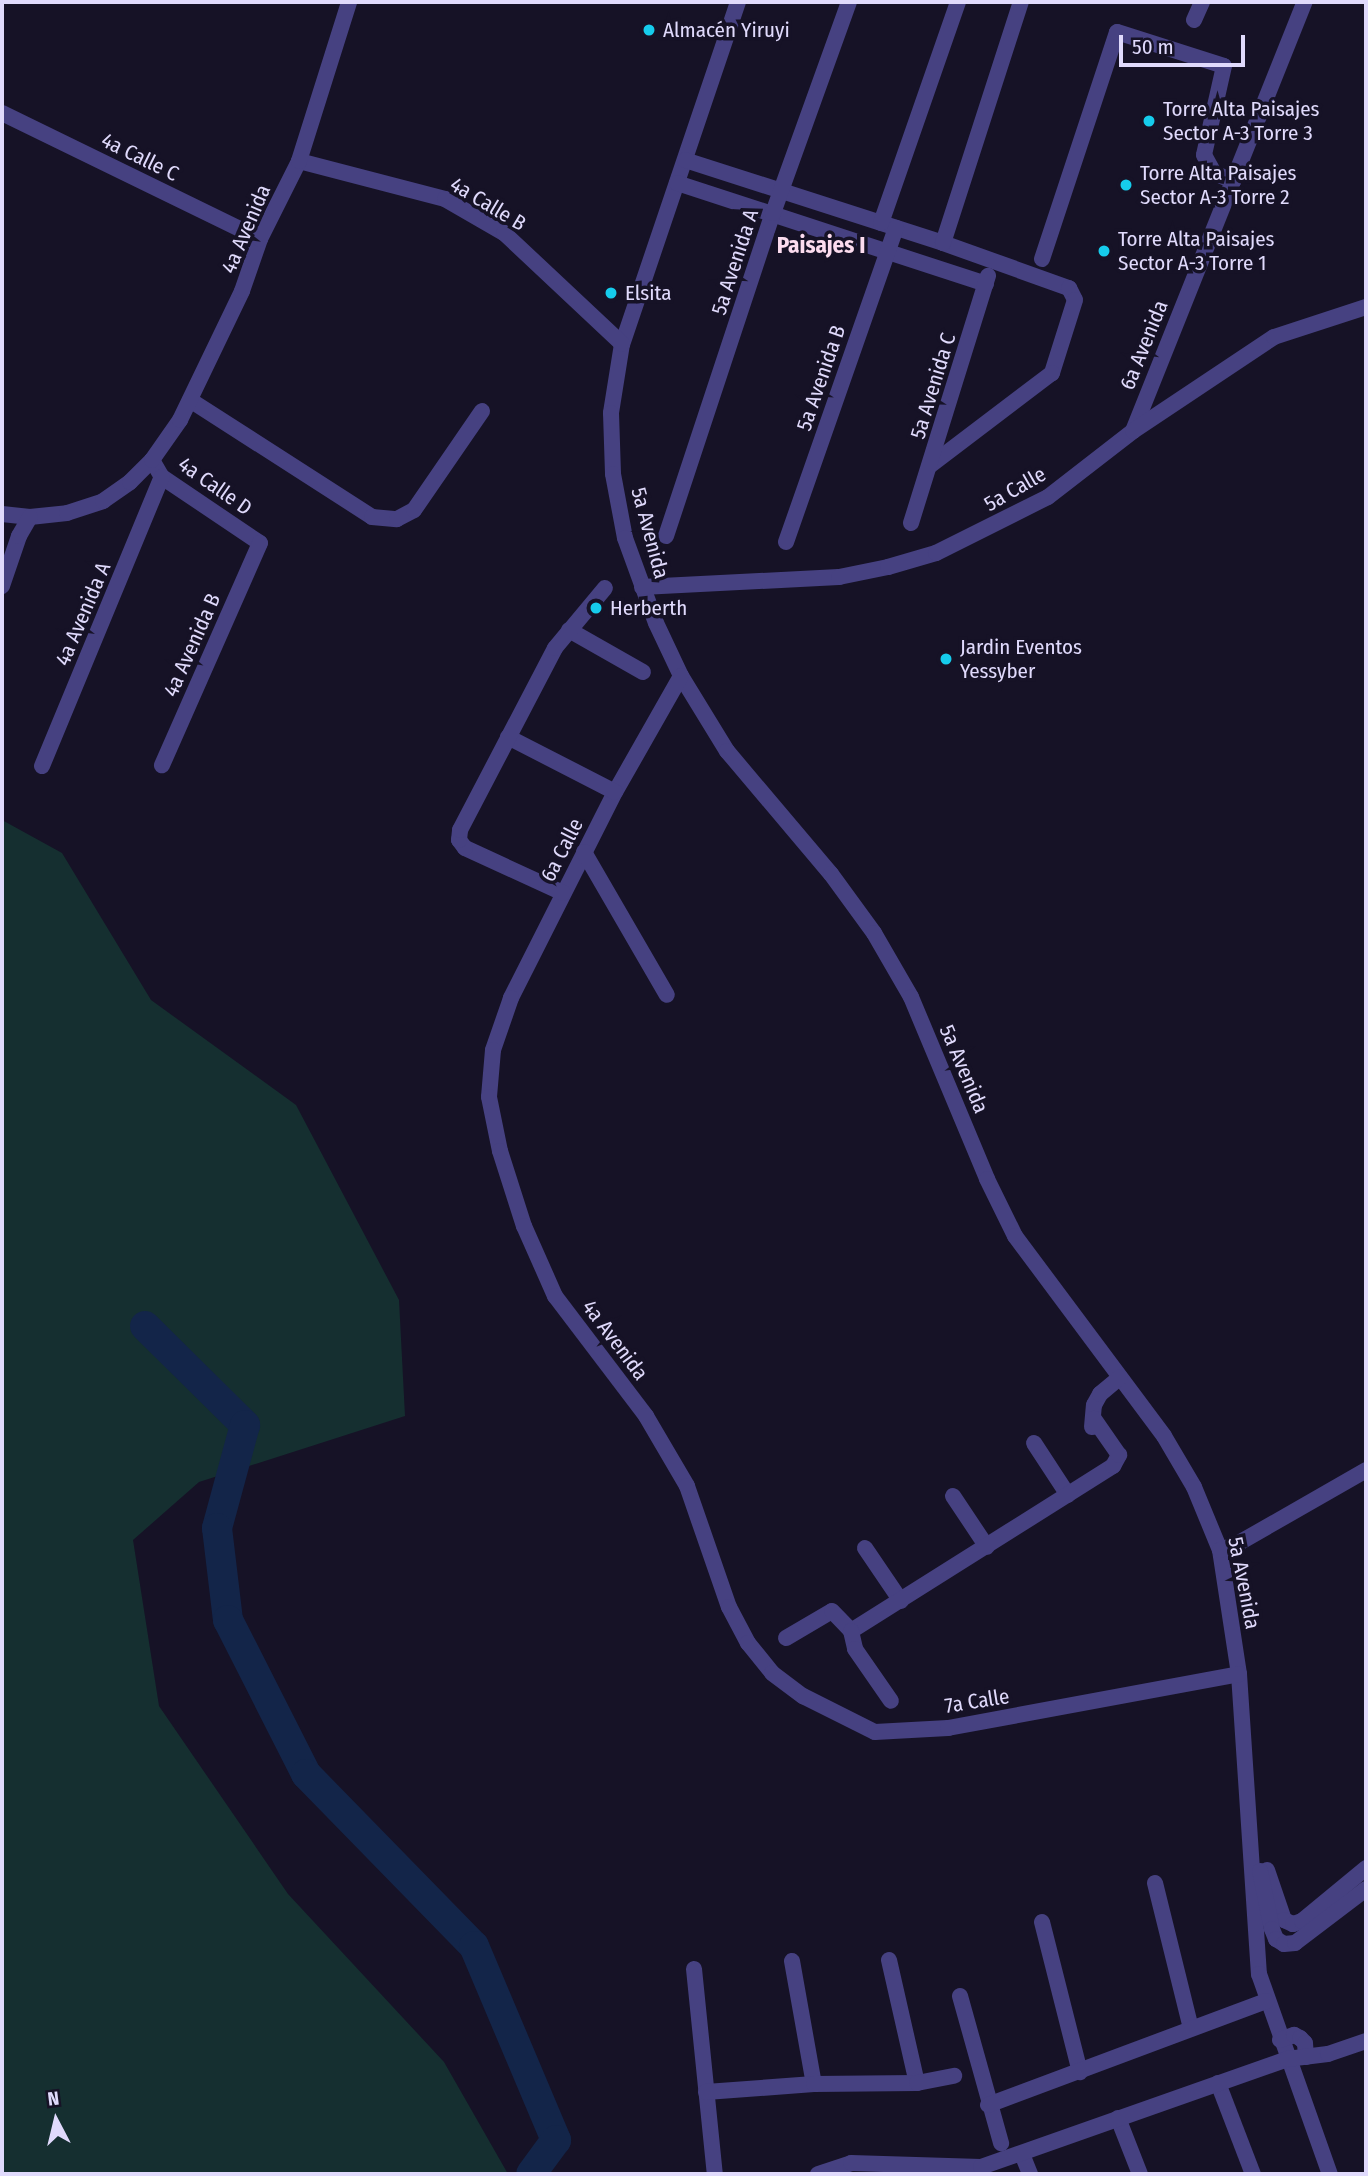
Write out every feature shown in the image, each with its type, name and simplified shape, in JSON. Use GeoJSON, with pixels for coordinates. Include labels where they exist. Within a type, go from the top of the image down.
{"type":"FeatureCollection","features":[{"type":"Feature","properties":{"kind":"street","name":"4a Avenida"},"geometry":{"type":"LineString","coordinates":[[152,460],[190,400],[242,291],[260,239],[299,161],[349,2]]}},
{"type":"Feature","properties":{"kind":"street","name":"5a Avenida"},"geometry":{"type":"LineString","coordinates":[[738,2],[622,344],[611,413],[612,474],[625,538],[642,587],[681,676],[727,751],[831,874],[874,933],[911,997],[987,1179],[1015,1236],[1164,1436],[1194,1487],[1220,1550],[1239,1674],[1259,1974],[1266,2001],[1330,2174]]}},
{"type":"Feature","properties":{"kind":"street","name":"5a Avenida A"},"geometry":{"type":"LineString","coordinates":[[666,536],[773,213],[849,2]]}},
{"type":"Feature","properties":{"kind":"street","name":"5a Avenida B"},"geometry":{"type":"LineString","coordinates":[[786,542],[887,251],[888,226],[958,2]]}},
{"type":"Feature","properties":{"kind":"street"},"geometry":{"type":"LineString","coordinates":[[943,243],[1021,2]]}},
{"type":"Feature","properties":{"kind":"street"},"geometry":{"type":"LineString","coordinates":[[1194,20],[1202,2]]}},
{"type":"Feature","properties":{"kind":"street","name":"6a Avenida"},"geometry":{"type":"LineString","coordinates":[[1133,431],[1305,2]]}},
{"type":"Feature","properties":{"kind":"street"},"geometry":{"type":"LineString","coordinates":[[1042,259],[1117,32],[1224,66],[1204,155],[1213,173],[1233,181]]}},
{"type":"Feature","properties":{"kind":"street","name":"4a Calle C"},"geometry":{"type":"LineString","coordinates":[[2,113],[260,239]]}},
{"type":"Feature","properties":{"kind":"street"},"geometry":{"type":"LineString","coordinates":[[685,160],[943,243],[1069,288],[1075,300],[1052,373],[930,465]]}},
{"type":"Feature","properties":{"kind":"street","name":"4a Calle B"},"geometry":{"type":"LineString","coordinates":[[299,161],[445,200],[492,226],[557,280],[622,344]]}},
{"type":"Feature","properties":{"kind":"street"},"geometry":{"type":"LineString","coordinates":[[677,183],[986,284]]}},
{"type":"Feature","properties":{"kind":"street","name":"5a Avenida C"},"geometry":{"type":"LineString","coordinates":[[911,523],[993,260]]}},
{"type":"Feature","properties":{"kind":"street","name":"5a Calle"},"geometry":{"type":"LineString","coordinates":[[642,587],[839,577],[924,556],[970,538],[1048,497],[1133,431],[1274,337],[1366,307]]}},
{"type":"Feature","properties":{"kind":"street"},"geometry":{"type":"LineString","coordinates":[[190,400],[372,517],[397,519],[414,510],[482,411]]}},
{"type":"Feature","properties":{"kind":"street"},"geometry":{"type":"LineString","coordinates":[[2,514],[30,517],[67,513],[103,501],[131,482],[152,460]]}},
{"type":"Feature","properties":{"kind":"street","name":"4a Calle D"},"geometry":{"type":"LineString","coordinates":[[152,460],[162,477],[260,543]]}},
{"type":"Feature","properties":{"kind":"street","name":"4a Avenida A"},"geometry":{"type":"LineString","coordinates":[[42,766],[162,477]]}},
{"type":"Feature","properties":{"kind":"street"},"geometry":{"type":"LineString","coordinates":[[2,586],[19,536],[30,517]]}},
{"type":"Feature","properties":{"kind":"street","name":"4a Avenida B"},"geometry":{"type":"LineString","coordinates":[[162,765],[260,543]]}},
{"type":"Feature","properties":{"kind":"street"},"geometry":{"type":"LineString","coordinates":[[563,893],[465,848],[459,840],[460,830],[555,648],[605,588]]}},
{"type":"Feature","properties":{"kind":"street"},"geometry":{"type":"LineString","coordinates":[[569,630],[643,672]]}},
{"type":"Feature","properties":{"kind":"street","name":"6a Calle"},"geometry":{"type":"LineString","coordinates":[[494,1049],[511,998],[563,893],[615,792],[681,676]]}},
{"type":"Feature","properties":{"kind":"street"},"geometry":{"type":"LineString","coordinates":[[509,737],[615,792]]}},
{"type":"Feature","properties":{"kind":"street"},"geometry":{"type":"LineString","coordinates":[[584,852],[667,995]]}},
{"type":"Feature","properties":{"kind":"street","name":"4a Avenida"},"geometry":{"type":"LineString","coordinates":[[494,1049],[489,1097],[500,1150],[524,1226],[555,1296],[646,1416],[687,1486],[729,1607],[748,1643]]}},
{"type":"Feature","properties":{"kind":"street"},"geometry":{"type":"LineString","coordinates":[[850,1631],[1113,1466],[1092,1428],[1094,1405],[1100,1394],[1120,1377]]}},
{"type":"Feature","properties":{"kind":"street"},"geometry":{"type":"LineString","coordinates":[[1034,1444],[1068,1495]]}},
{"type":"Feature","properties":{"kind":"street"},"geometry":{"type":"LineString","coordinates":[[1220,1550],[1237,1544],[1366,1470]]}},
{"type":"Feature","properties":{"kind":"street"},"geometry":{"type":"LineString","coordinates":[[953,1496],[987,1547]]}},
{"type":"Feature","properties":{"kind":"street"},"geometry":{"type":"LineString","coordinates":[[865,1548],[901,1601]]}},
{"type":"Feature","properties":{"kind":"street"},"geometry":{"type":"LineString","coordinates":[[786,1638],[827,1611],[838,1615],[850,1631],[855,1649],[891,1701]]}},
{"type":"Feature","properties":{"kind":"street","name":"7a Calle"},"geometry":{"type":"LineString","coordinates":[[748,1643],[772,1672],[803,1696],[875,1732],[948,1728],[1239,1674]]}},
{"type":"Feature","properties":{"kind":"street"},"geometry":{"type":"LineString","coordinates":[[1249,1850],[1266,1866],[1287,1924],[1302,1921],[1366,1868]]}},
{"type":"Feature","properties":{"kind":"street"},"geometry":{"type":"LineString","coordinates":[[1249,1850],[1260,1872],[1272,1929],[1276,1939],[1284,1944],[1295,1943],[1366,1889]]}},
{"type":"Feature","properties":{"kind":"street"},"geometry":{"type":"LineString","coordinates":[[1155,1883],[1191,2029]]}},
{"type":"Feature","properties":{"kind":"street"},"geometry":{"type":"LineString","coordinates":[[1042,1922],[1080,2072]]}},
{"type":"Feature","properties":{"kind":"street"},"geometry":{"type":"LineString","coordinates":[[889,1960],[917,2083]]}},
{"type":"Feature","properties":{"kind":"street"},"geometry":{"type":"LineString","coordinates":[[792,1961],[814,2084]]}},
{"type":"Feature","properties":{"kind":"street"},"geometry":{"type":"LineString","coordinates":[[694,1969],[715,2174]]}},
{"type":"Feature","properties":{"kind":"street"},"geometry":{"type":"LineString","coordinates":[[960,1996],[1000,2143]]}},
{"type":"Feature","properties":{"kind":"street"},"geometry":{"type":"LineString","coordinates":[[988,2105],[1266,2001]]}},
{"type":"Feature","properties":{"kind":"street"},"geometry":{"type":"LineString","coordinates":[[1280,2040],[1294,2035],[1300,2038],[1305,2043],[1306,2057]]}},
{"type":"Feature","properties":{"kind":"street"},"geometry":{"type":"LineString","coordinates":[[818,2174],[851,2163],[911,2169],[981,2167],[1287,2059],[1328,2054],[1366,2041]]}},
{"type":"Feature","properties":{"kind":"street"},"geometry":{"type":"LineString","coordinates":[[706,2092],[814,2084],[917,2083],[954,2076]]}},
{"type":"Feature","properties":{"kind":"street"},"geometry":{"type":"LineString","coordinates":[[1218,2083],[1253,2174]]}},
{"type":"Feature","properties":{"kind":"street"},"geometry":{"type":"LineString","coordinates":[[1118,2118],[1140,2174]]}},
{"type":"Feature","properties":{"kind":"street"},"geometry":{"type":"LineString","coordinates":[[1022,2154],[1030,2174]]}},
{"type":"Feature","properties":{"kind":"green space"},"geometry":{"type":"Polygon","coordinates":[[[2,820],[62,853],[151,1000],[296,1105],[399,1300],[405,1416],[199,1482],[133,1540],[159,1706],[288,1894],[444,2062],[508,2174],[2,2174],[2,820]]]}},
{"type":"Feature","properties":{"kind":"waterway"},"geometry":{"type":"LineString","coordinates":[[145,1326],[245,1425],[217,1528],[228,1620],[306,1774],[474,1946],[556,2140],[531,2174]]}},
{"type":"Feature","properties":{"kind":"place","name":"Almacén Yiruyi"},"geometry":{"type":"Point","coordinates":[649,30]}},
{"type":"Feature","properties":{"kind":"place","name":"Torre Alta Paisajes Sector A-3 Torre 3"},"geometry":{"type":"Point","coordinates":[1149,121]}},
{"type":"Feature","properties":{"kind":"place","name":"Torre Alta Paisajes Sector A-3 Torre 2"},"geometry":{"type":"Point","coordinates":[1126,185]}},
{"type":"Feature","properties":{"kind":"place","name":"Torre Alta Paisajes Sector A-3 Torre 1"},"geometry":{"type":"Point","coordinates":[1104,251]}},
{"type":"Feature","properties":{"kind":"place","name":"Elsita"},"geometry":{"type":"Point","coordinates":[611,293]}},
{"type":"Feature","properties":{"kind":"place","name":"Herberth"},"geometry":{"type":"Point","coordinates":[596,608]}},
{"type":"Feature","properties":{"kind":"place","name":"Jardin Eventos Yessyber"},"geometry":{"type":"Point","coordinates":[946,659]}},
{"type":"Feature","properties":{"kind":"district","name":"Paisajes I"},"geometry":{"type":"Point","coordinates":[821,245]}}]}
